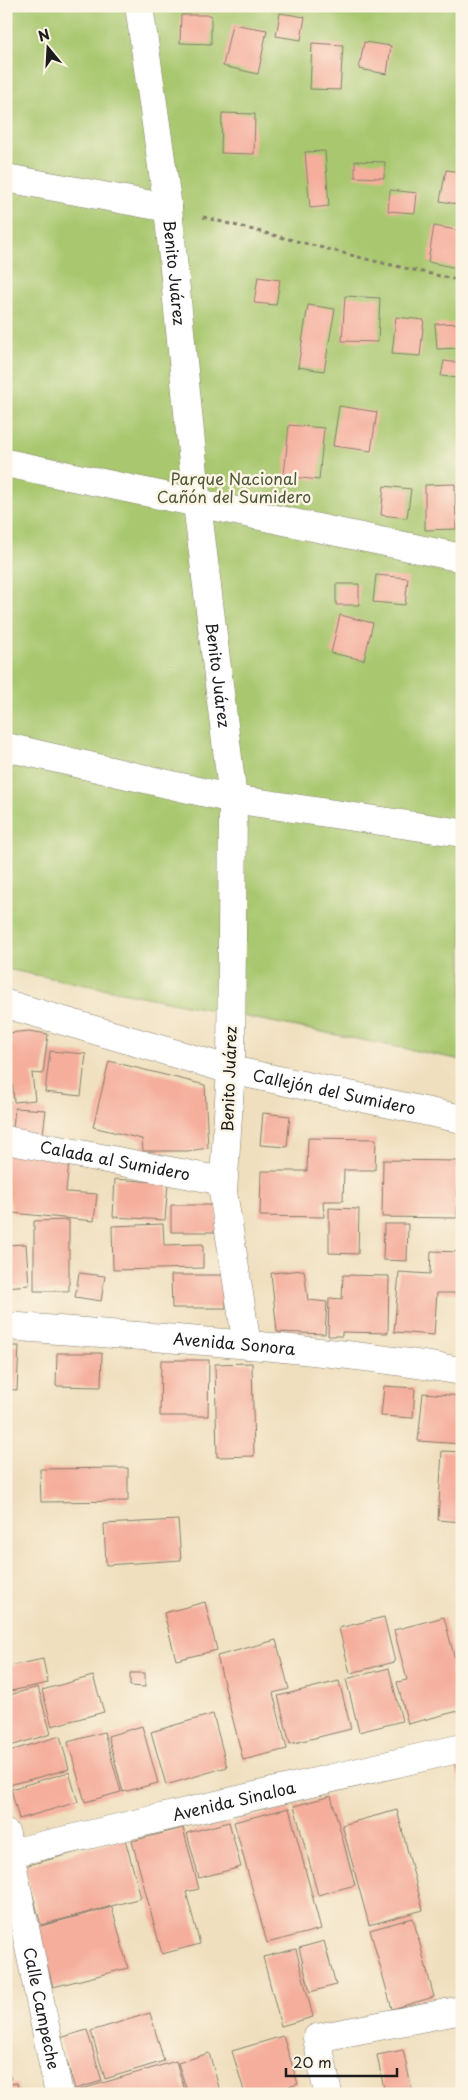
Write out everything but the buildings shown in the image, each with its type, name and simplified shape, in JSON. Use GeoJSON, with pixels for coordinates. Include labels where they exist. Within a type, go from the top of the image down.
{"type":"FeatureCollection","features":[{"type":"Feature","properties":{"kind":"street","name":"Benito Juárez"},"geometry":{"type":"LineString","coordinates":[[139,6],[168,208],[197,504],[233,799],[231,1070],[223,1192],[247,1345]]}},
{"type":"Feature","properties":{"kind":"street"},"geometry":{"type":"LineString","coordinates":[[6,178],[168,208]]}},
{"type":"Feature","properties":{"kind":"street"},"geometry":{"type":"LineString","coordinates":[[6,463],[462,558]]}},
{"type":"Feature","properties":{"kind":"street"},"geometry":{"type":"LineString","coordinates":[[6,747],[233,799],[462,832]]}},
{"type":"Feature","properties":{"kind":"street","name":"Callejón del Sumidero"},"geometry":{"type":"LineString","coordinates":[[6,1004],[231,1070],[462,1119]]}},
{"type":"Feature","properties":{"kind":"street","name":"Calada al Sumidero"},"geometry":{"type":"LineString","coordinates":[[6,1140],[223,1181]]}},
{"type":"Feature","properties":{"kind":"street","name":"Avenida Sonora"},"geometry":{"type":"LineString","coordinates":[[6,1326],[247,1345],[389,1359],[462,1371]]}},
{"type":"Feature","properties":{"kind":"street","name":"Avenida Sinaloa"},"geometry":{"type":"LineString","coordinates":[[8,1848],[462,1748]]}},
{"type":"Feature","properties":{"kind":"street","name":"Calle Campeche"},"geometry":{"type":"LineString","coordinates":[[8,1848],[58,2094]]}},
{"type":"Feature","properties":{"kind":"street"},"geometry":{"type":"LineString","coordinates":[[328,2094],[317,2038],[462,2010]]}},
{"type":"Feature","properties":{"kind":"path"},"geometry":{"type":"LineString","coordinates":[[441,6],[462,11]]}},
{"type":"Feature","properties":{"kind":"path"},"geometry":{"type":"LineString","coordinates":[[168,208],[374,261],[462,280]]}},
{"type":"Feature","properties":{"kind":"green space","name":"Parque Nacional Cañón del Sumidero"},"geometry":{"type":"Polygon","coordinates":[[[6,6],[462,6],[462,1060],[6,969],[6,6]]]}}]}
